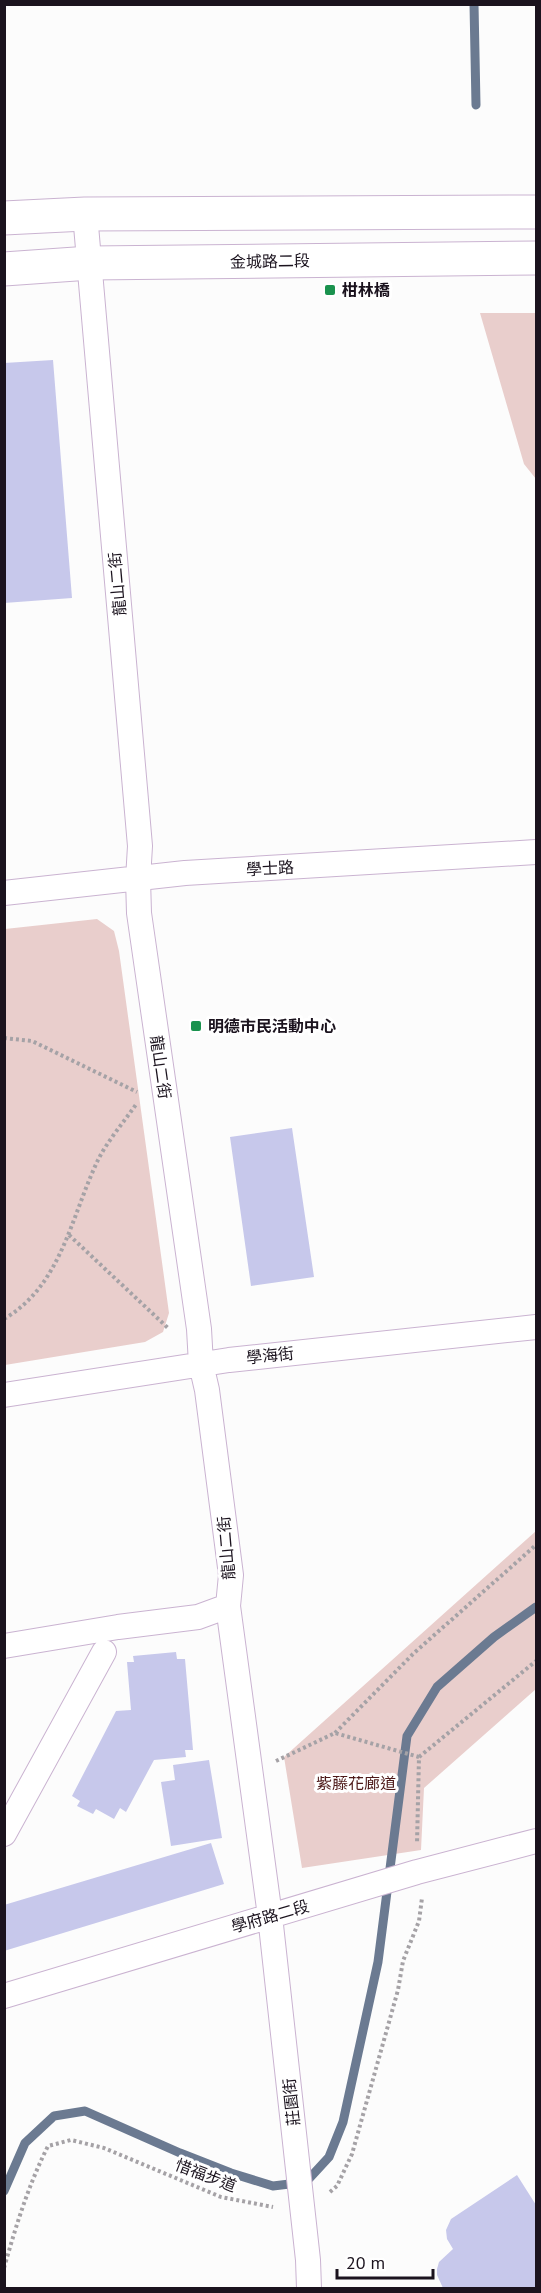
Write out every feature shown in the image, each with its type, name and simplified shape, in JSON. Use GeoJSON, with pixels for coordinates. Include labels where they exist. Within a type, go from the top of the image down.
{"type":"FeatureCollection","features":[{"type":"Feature","properties":{"kind":"main road"},"geometry":{"type":"LineString","coordinates":[[4,218],[86,214],[537,212]]}},
{"type":"Feature","properties":{"kind":"main road","name":"金城路二段"},"geometry":{"type":"LineString","coordinates":[[4,269],[90,263],[537,258]]}},
{"type":"Feature","properties":{"kind":"street","name":"龍山二街"},"geometry":{"type":"LineString","coordinates":[[86,214],[139,834],[138,913],[199,1329],[201,1364],[207,1390],[231,1575],[228,1606],[270,1916]]}},
{"type":"Feature","properties":{"kind":"street","name":"學士路"},"geometry":{"type":"LineString","coordinates":[[4,893],[185,873],[537,852]]}},
{"type":"Feature","properties":{"kind":"street","name":"學海街"},"geometry":{"type":"LineString","coordinates":[[4,1395],[201,1364],[537,1326]]}},
{"type":"Feature","properties":{"kind":"street"},"geometry":{"type":"LineString","coordinates":[[4,1646],[118,1627],[198,1617],[228,1606]]}},
{"type":"Feature","properties":{"kind":"street"},"geometry":{"type":"LineString","coordinates":[[4,1834],[104,1652]]}},
{"type":"Feature","properties":{"kind":"street","name":"學府路二段"},"geometry":{"type":"LineString","coordinates":[[4,1996],[417,1872],[537,1840]]}},
{"type":"Feature","properties":{"kind":"street","name":"莊園街"},"geometry":{"type":"LineString","coordinates":[[270,1916],[307,2248],[309,2289]]}},
{"type":"Feature","properties":{"kind":"path"},"geometry":{"type":"LineString","coordinates":[[4,1038],[32,1041],[143,1095],[99,1159],[69,1235],[46,1282],[21,1309],[4,1319]]}},
{"type":"Feature","properties":{"kind":"path"},"geometry":{"type":"LineString","coordinates":[[69,1235],[170,1329]]}},
{"type":"Feature","properties":{"kind":"path"},"geometry":{"type":"LineString","coordinates":[[270,1764],[335,1733],[414,1653],[537,1545]]}},
{"type":"Feature","properties":{"kind":"path"},"geometry":{"type":"LineString","coordinates":[[328,2193],[337,2186],[352,2154],[398,1990],[403,1961],[419,1921],[423,1900],[417,1872],[419,1757],[537,1661]]}},
{"type":"Feature","properties":{"kind":"path"},"geometry":{"type":"LineString","coordinates":[[335,1733],[419,1757]]}},
{"type":"Feature","properties":{"kind":"path","name":"惜福步道"},"geometry":{"type":"LineString","coordinates":[[4,2268],[31,2179],[48,2146],[71,2140],[104,2148],[221,2196],[258,2205],[283,2207]]}},
{"type":"Feature","properties":{"kind":"green space"},"geometry":{"type":"Polygon","coordinates":[[[480,313],[536,313],[536,479],[524,464],[480,313]]]}},
{"type":"Feature","properties":{"kind":"green space"},"geometry":{"type":"Polygon","coordinates":[[[97,919],[114,931],[119,951],[169,1313],[163,1332],[145,1342],[5,1365],[5,929],[97,919]]]}},
{"type":"Feature","properties":{"kind":"green space","name":"紫藤花廊道"},"geometry":{"type":"Polygon","coordinates":[[[536,1531],[536,1689],[424,1788],[421,1850],[302,1868],[284,1757],[536,1531]]]}},
{"type":"Feature","properties":{"kind":"building"},"geometry":{"type":"Polygon","coordinates":[[[53,360],[72,598],[4,603],[4,363],[53,360]]]}},
{"type":"Feature","properties":{"kind":"building"},"geometry":{"type":"Polygon","coordinates":[[[292,1128],[314,1277],[251,1286],[230,1137],[292,1128]]]}},
{"type":"Feature","properties":{"kind":"building"},"geometry":{"type":"Polygon","coordinates":[[[176,1652],[177,1659],[185,1659],[193,1750],[185,1750],[186,1757],[154,1760],[126,1812],[120,1808],[114,1819],[96,1809],[93,1814],[77,1806],[80,1801],[72,1796],[116,1711],[131,1710],[127,1662],[134,1662],[133,1656],[176,1652]]]}},
{"type":"Feature","properties":{"kind":"building"},"geometry":{"type":"Polygon","coordinates":[[[209,1760],[222,1838],[171,1846],[161,1782],[175,1780],[173,1765],[209,1760]]]}},
{"type":"Feature","properties":{"kind":"building"},"geometry":{"type":"Polygon","coordinates":[[[211,1843],[224,1884],[4,1951],[4,1905],[211,1843]]]}},
{"type":"Feature","properties":{"kind":"building"},"geometry":{"type":"Polygon","coordinates":[[[517,2175],[536,2205],[536,2288],[443,2288],[437,2275],[437,2269],[439,2262],[453,2249],[447,2239],[446,2230],[451,2219],[517,2175]]]}},
{"type":"Feature","properties":{"kind":"waterway"},"geometry":{"type":"LineString","coordinates":[[474,4],[476,105]]}},
{"type":"Feature","properties":{"kind":"waterway"},"geometry":{"type":"LineString","coordinates":[[4,2191],[25,2143],[54,2116],[85,2111],[180,2153],[273,2186],[306,2182],[329,2157],[343,2122],[378,1962],[407,1736],[437,1687],[494,1637],[536,1607]]}},
{"type":"Feature","properties":{"kind":"place","name":"柑林橋"},"geometry":{"type":"Point","coordinates":[330,290]}},
{"type":"Feature","properties":{"kind":"place","name":"明德市民活動中心"},"geometry":{"type":"Point","coordinates":[196,1026]}}]}
